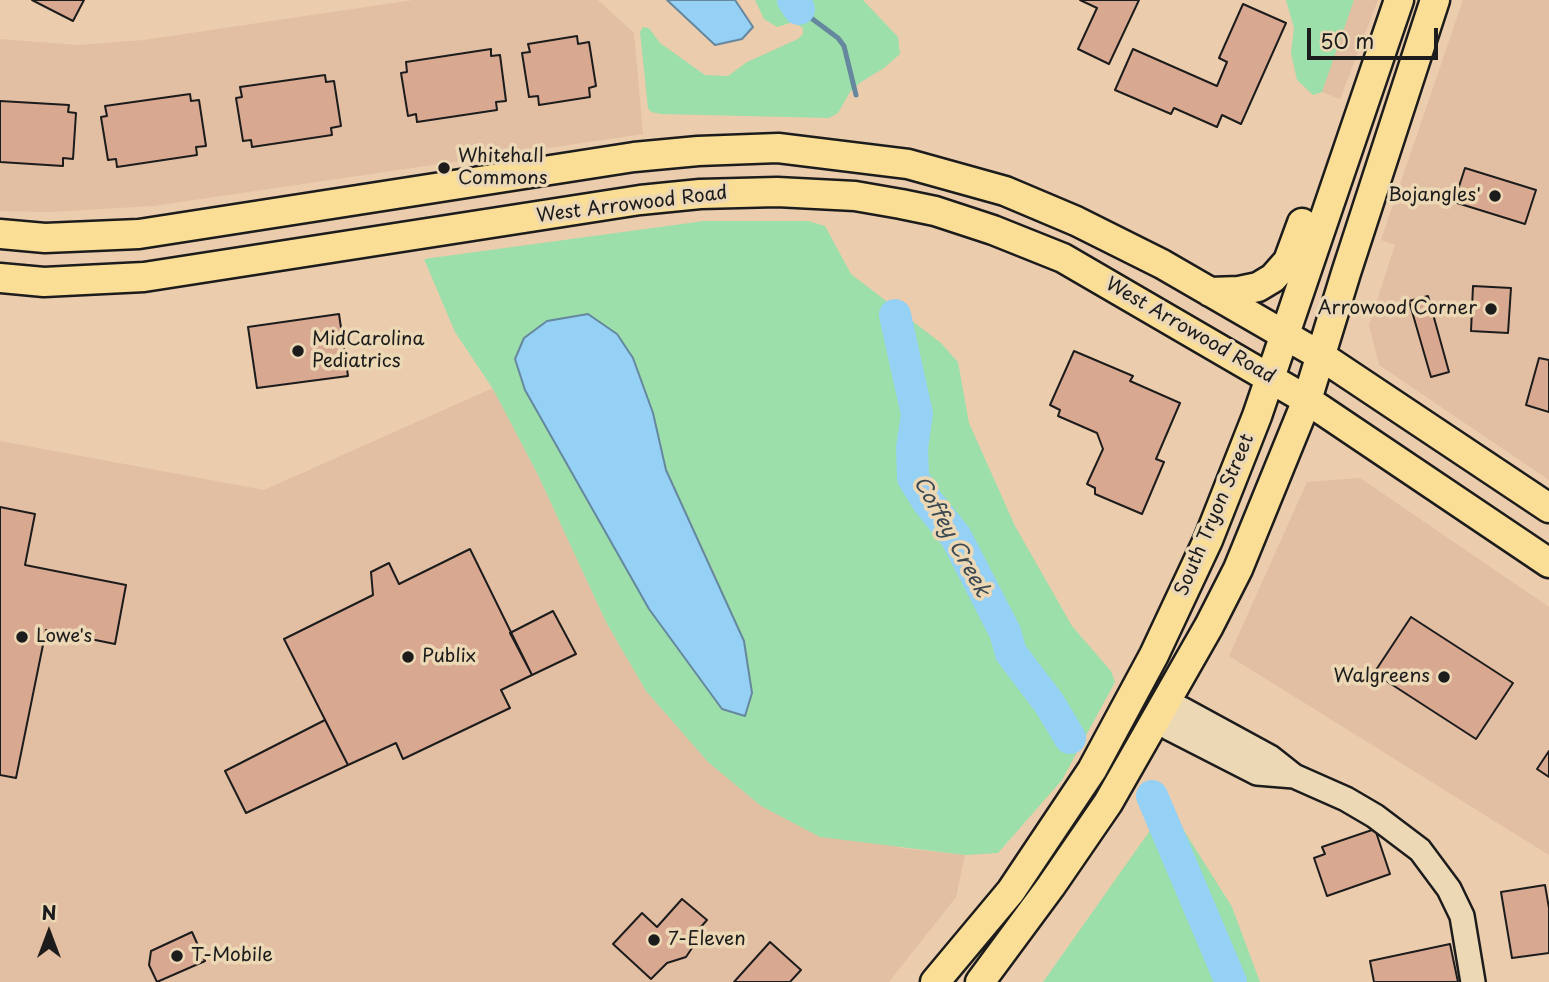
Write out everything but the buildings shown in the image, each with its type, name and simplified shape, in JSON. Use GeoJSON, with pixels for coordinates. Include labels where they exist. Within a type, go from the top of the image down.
{"type":"FeatureCollection","features":[{"type":"Feature","properties":{"kind":"main road","name":"South Tryon Street"},"geometry":{"type":"LineString","coordinates":[[935,982],[1011,891],[1092,770],[1154,655],[1208,540],[1270,379],[1399,0]]}},
{"type":"Feature","properties":{"kind":"main road","name":"South Tryon Street"},"geometry":{"type":"LineString","coordinates":[[980,982],[1108,803],[1209,626],[1238,569],[1307,400],[1435,0]]}},
{"type":"Feature","properties":{"kind":"main road"},"geometry":{"type":"LineString","coordinates":[[0,234],[45,238],[139,234],[634,157],[698,151],[778,148],[908,164],[1005,191],[1076,221],[1149,258],[1321,356],[1549,508]]}},
{"type":"Feature","properties":{"kind":"main road"},"geometry":{"type":"LineString","coordinates":[[1210,292],[1240,292],[1258,287],[1273,278],[1288,261],[1308,207],[1335,185]]}},
{"type":"Feature","properties":{"kind":"main road","name":"West Arrowood Road"},"geometry":{"type":"LineString","coordinates":[[0,278],[44,282],[144,277],[640,200],[701,194],[777,192],[855,196],[935,211],[1063,258],[1307,400],[1549,563]]}},
{"type":"Feature","properties":{"kind":"street"},"geometry":{"type":"LineString","coordinates":[[1160,708],[1169,728],[1257,773],[1294,776],[1366,810],[1420,850],[1449,889],[1462,916],[1473,982]]}},
{"type":"Feature","properties":{"kind":"shaded area"},"geometry":{"type":"Polygon","coordinates":[[[413,0],[598,0],[634,33],[643,134],[153,206],[50,212],[0,211],[0,39],[77,45],[144,40],[413,0]]]}},
{"type":"Feature","properties":{"kind":"shaded area"},"geometry":{"type":"Polygon","coordinates":[[[1294,0],[1378,0],[1340,99],[1322,92],[1294,0]]]}},
{"type":"Feature","properties":{"kind":"shaded area"},"geometry":{"type":"Polygon","coordinates":[[[1463,0],[1549,0],[1549,480],[1379,365],[1369,325],[1395,245],[1381,240],[1463,0]]]}},
{"type":"Feature","properties":{"kind":"shaded area"},"geometry":{"type":"Polygon","coordinates":[[[493,388],[538,475],[606,622],[646,691],[900,848],[965,855],[956,897],[889,982],[0,982],[0,441],[264,490],[493,388]]]}},
{"type":"Feature","properties":{"kind":"shaded area"},"geometry":{"type":"Polygon","coordinates":[[[1360,478],[1549,607],[1549,855],[1229,656],[1307,482],[1360,478]]]}},
{"type":"Feature","properties":{"kind":"green space"},"geometry":{"type":"Polygon","coordinates":[[[755,0],[863,0],[898,37],[900,54],[861,82],[850,92],[838,113],[829,118],[651,112],[648,108],[640,32],[643,27],[649,28],[660,43],[705,75],[728,76],[747,62],[798,39],[803,34],[803,28],[793,22],[777,27],[764,19],[755,0]]]}},
{"type":"Feature","properties":{"kind":"green space"},"geometry":{"type":"Polygon","coordinates":[[[1286,0],[1354,0],[1322,92],[1313,95],[1297,80],[1291,53],[1294,28],[1286,0]]]}},
{"type":"Feature","properties":{"kind":"green space"},"geometry":{"type":"Polygon","coordinates":[[[704,221],[808,221],[825,226],[851,274],[941,343],[958,362],[969,423],[1015,526],[1072,626],[1111,671],[1115,682],[1062,780],[998,853],[965,855],[820,837],[761,806],[708,762],[646,691],[606,622],[538,475],[493,389],[455,332],[424,259],[704,221]],[[588,314],[525,390],[649,609],[722,709],[717,579],[666,470],[653,413],[633,358],[617,334],[588,314]]]}},
{"type":"Feature","properties":{"kind":"green space"},"geometry":{"type":"Polygon","coordinates":[[[1168,805],[1232,907],[1260,982],[1043,982],[1168,805]]]}},
{"type":"Feature","properties":{"kind":"water"},"geometry":{"type":"Polygon","coordinates":[[[667,0],[735,0],[753,27],[742,39],[715,45],[667,0]]]}},
{"type":"Feature","properties":{"kind":"water"},"geometry":{"type":"Polygon","coordinates":[[[588,314],[617,334],[633,358],[653,413],[666,470],[744,641],[752,693],[745,716],[722,709],[649,609],[525,390],[515,359],[524,338],[547,321],[588,314]]]}},
{"type":"Feature","properties":{"kind":"waterway","name":"Coffey Creek"},"geometry":{"type":"LineString","coordinates":[[793,0],[799,9]]}},
{"type":"Feature","properties":{"kind":"waterway","name":"Coffey Creek"},"geometry":{"type":"LineString","coordinates":[[799,9],[838,38],[844,46],[856,95]]}},
{"type":"Feature","properties":{"kind":"waterway","name":"Coffey Creek"},"geometry":{"type":"LineString","coordinates":[[895,315],[917,414],[912,448],[913,478],[956,537],[1005,632],[1011,653],[1049,703],[1070,738]]}},
{"type":"Feature","properties":{"kind":"waterway","name":"Coffey Creek"},"geometry":{"type":"LineString","coordinates":[[1152,796],[1231,982]]}},
{"type":"Feature","properties":{"kind":"place","name":"Whitehall Commons"},"geometry":{"type":"Point","coordinates":[444,168]}},
{"type":"Feature","properties":{"kind":"place","name":"Bojangles'"},"geometry":{"type":"Point","coordinates":[1495,196]}},
{"type":"Feature","properties":{"kind":"place","name":"Arrowood Corner"},"geometry":{"type":"Point","coordinates":[1491,309]}},
{"type":"Feature","properties":{"kind":"place","name":"MidCarolina Pediatrics"},"geometry":{"type":"Point","coordinates":[298,351]}},
{"type":"Feature","properties":{"kind":"place","name":"Lowe's"},"geometry":{"type":"Point","coordinates":[22,637]}},
{"type":"Feature","properties":{"kind":"place","name":"Publix"},"geometry":{"type":"Point","coordinates":[408,657]}},
{"type":"Feature","properties":{"kind":"place","name":"Walgreens"},"geometry":{"type":"Point","coordinates":[1444,677]}},
{"type":"Feature","properties":{"kind":"place","name":"7-Eleven"},"geometry":{"type":"Point","coordinates":[654,940]}},
{"type":"Feature","properties":{"kind":"place","name":"T-Mobile"},"geometry":{"type":"Point","coordinates":[177,956]}}]}
